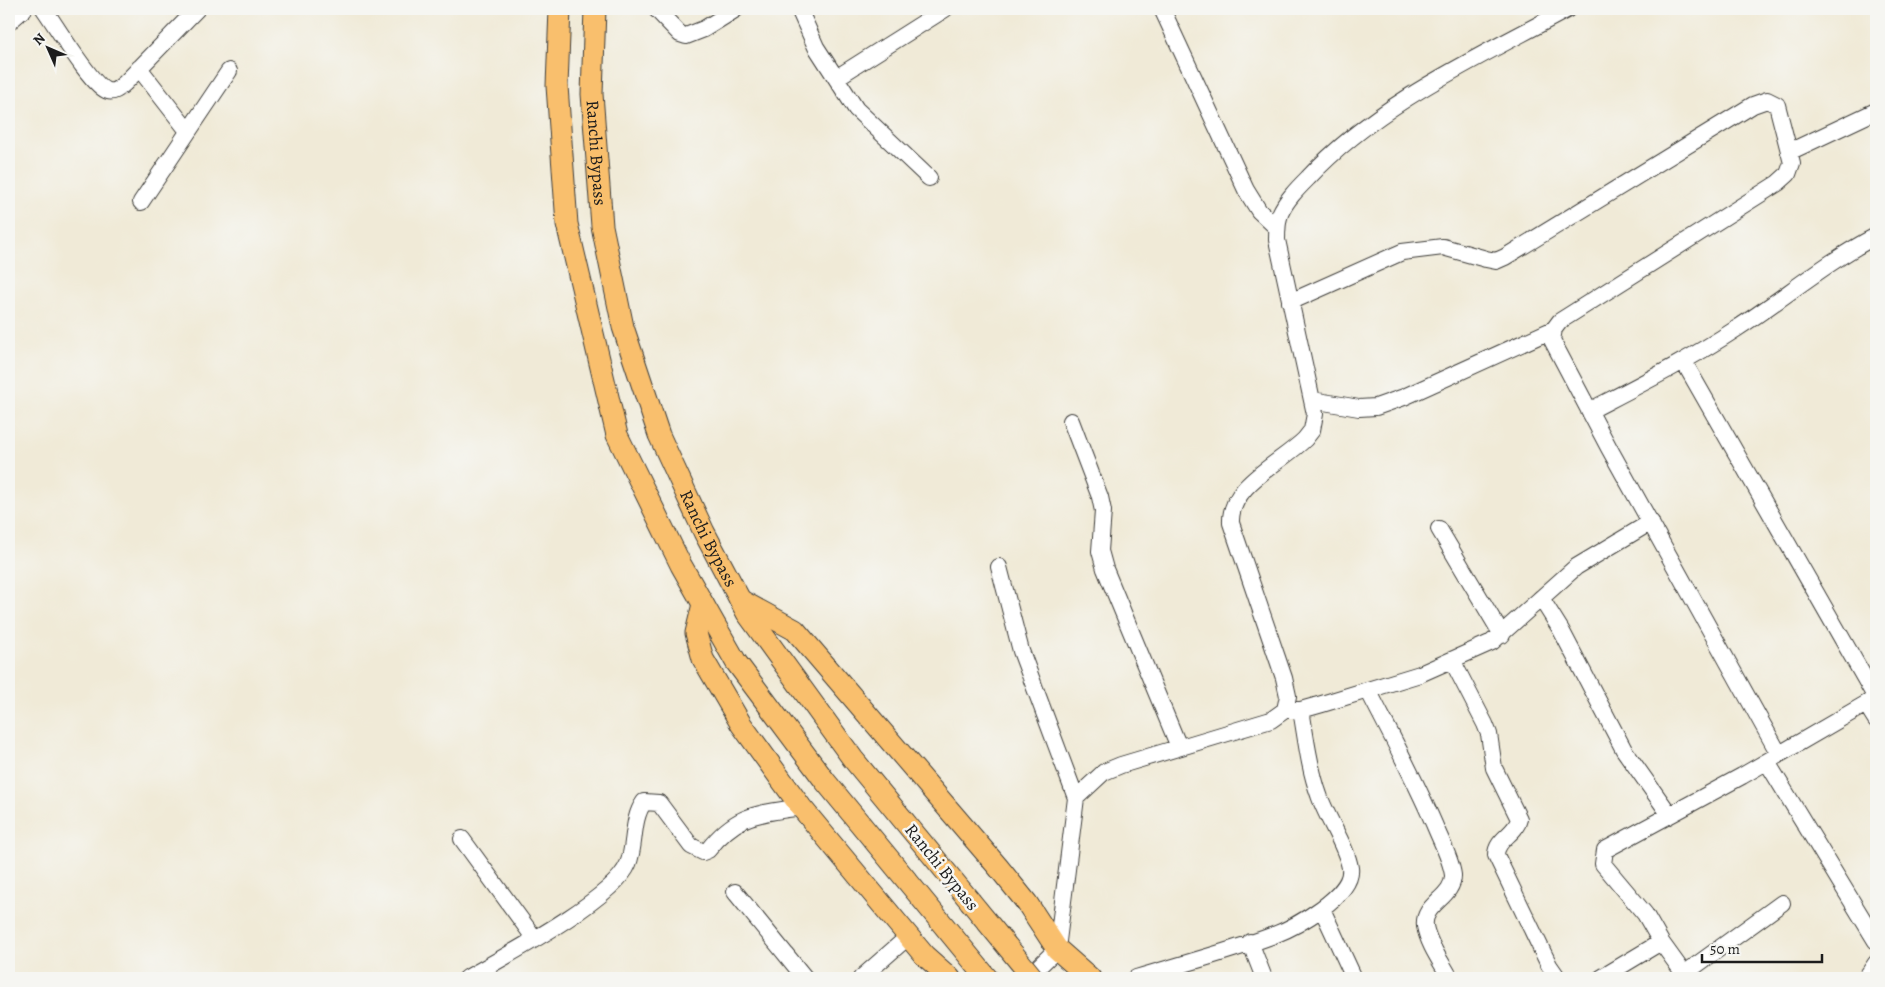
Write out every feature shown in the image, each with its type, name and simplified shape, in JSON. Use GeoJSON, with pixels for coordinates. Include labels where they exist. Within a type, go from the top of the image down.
{"type":"FeatureCollection","features":[{"type":"Feature","properties":{"kind":"main road","name":"Ranchi Bypass"},"geometry":{"type":"LineString","coordinates":[[560,9],[557,86],[567,224],[618,435],[681,565],[736,662],[819,773],[987,978]]}},
{"type":"Feature","properties":{"kind":"main road","name":"Ranchi Bypass"},"geometry":{"type":"LineString","coordinates":[[595,9],[592,94],[602,226],[623,327],[659,435],[704,532],[740,600],[784,667],[853,759],[1033,978]]}},
{"type":"Feature","properties":{"kind":"main road"},"geometry":{"type":"LineString","coordinates":[[740,600],[795,630],[998,867],[1027,903],[1057,949],[1090,978]]}},
{"type":"Feature","properties":{"kind":"main road"},"geometry":{"type":"LineString","coordinates":[[703,604],[696,633],[703,659],[742,724],[801,807],[924,955],[950,978]]}},
{"type":"Feature","properties":{"kind":"street"},"geometry":{"type":"LineString","coordinates":[[9,22],[24,9]]}},
{"type":"Feature","properties":{"kind":"street"},"geometry":{"type":"LineString","coordinates":[[44,9],[94,81],[102,88],[114,91],[197,9]]}},
{"type":"Feature","properties":{"kind":"street"},"geometry":{"type":"LineString","coordinates":[[656,9],[680,34],[686,36],[704,29],[736,9]]}},
{"type":"Feature","properties":{"kind":"street"},"geometry":{"type":"LineString","coordinates":[[801,9],[816,47],[856,109],[929,178]]}},
{"type":"Feature","properties":{"kind":"street"},"geometry":{"type":"LineString","coordinates":[[836,78],[945,9]]}},
{"type":"Feature","properties":{"kind":"street"},"geometry":{"type":"LineString","coordinates":[[1162,9],[1246,190],[1259,211],[1277,228]]}},
{"type":"Feature","properties":{"kind":"street"},"geometry":{"type":"LineString","coordinates":[[1136,978],[1275,934],[1322,909],[1338,895],[1351,870],[1348,858],[1319,795],[1284,678],[1231,523],[1230,512],[1234,501],[1244,488],[1305,439],[1312,430],[1315,414],[1277,240],[1280,213],[1298,188],[1327,157],[1385,112],[1447,75],[1568,9]]}},
{"type":"Feature","properties":{"kind":"street"},"geometry":{"type":"LineString","coordinates":[[139,68],[188,131]]}},
{"type":"Feature","properties":{"kind":"street"},"geometry":{"type":"LineString","coordinates":[[142,202],[228,71]]}},
{"type":"Feature","properties":{"kind":"street"},"geometry":{"type":"LineString","coordinates":[[1290,302],[1402,252],[1443,247],[1486,260],[1496,261],[1753,105],[1767,100],[1774,102],[1780,108],[1792,163],[1788,174],[1778,183],[1618,282],[1560,321],[1554,329],[1552,340],[1651,522],[1773,758],[1876,941]]}},
{"type":"Feature","properties":{"kind":"street"},"geometry":{"type":"LineString","coordinates":[[1789,152],[1876,111]]}},
{"type":"Feature","properties":{"kind":"street"},"geometry":{"type":"LineString","coordinates":[[1589,411],[1684,362],[1738,328],[1822,269],[1876,236]]}},
{"type":"Feature","properties":{"kind":"street"},"geometry":{"type":"LineString","coordinates":[[1312,400],[1359,408],[1376,407],[1404,397],[1554,329]]}},
{"type":"Feature","properties":{"kind":"street"},"geometry":{"type":"LineString","coordinates":[[1684,362],[1873,700],[1876,720]]}},
{"type":"Feature","properties":{"kind":"street"},"geometry":{"type":"LineString","coordinates":[[1071,421],[1100,497],[1103,511],[1100,551],[1105,569],[1179,747]]}},
{"type":"Feature","properties":{"kind":"street"},"geometry":{"type":"LineString","coordinates":[[1076,798],[1104,772],[1121,765],[1271,720],[1293,710],[1368,690],[1452,660],[1492,642],[1576,567],[1651,522]]}},
{"type":"Feature","properties":{"kind":"street"},"geometry":{"type":"LineString","coordinates":[[1439,529],[1502,635]]}},
{"type":"Feature","properties":{"kind":"street"},"geometry":{"type":"LineString","coordinates":[[999,567],[1021,651],[1076,798],[1057,949],[1027,978]]}},
{"type":"Feature","properties":{"kind":"street"},"geometry":{"type":"LineString","coordinates":[[1541,598],[1561,630],[1624,750],[1670,815]]}},
{"type":"Feature","properties":{"kind":"street"},"geometry":{"type":"LineString","coordinates":[[1452,660],[1485,724],[1489,734],[1494,768],[1519,819],[1514,830],[1498,846],[1496,855],[1558,978]]}},
{"type":"Feature","properties":{"kind":"street"},"geometry":{"type":"LineString","coordinates":[[1368,690],[1422,795],[1450,861],[1453,876],[1451,884],[1428,911],[1425,918],[1427,935],[1450,978]]}},
{"type":"Feature","properties":{"kind":"street"},"geometry":{"type":"LineString","coordinates":[[1782,903],[1686,976],[1661,942],[1645,914],[1603,864],[1602,856],[1605,850],[1614,844],[1773,758],[1873,700]]}},
{"type":"Feature","properties":{"kind":"street"},"geometry":{"type":"LineString","coordinates":[[467,978],[535,939],[602,894],[617,881],[628,864],[637,819],[644,802],[659,803],[691,846],[703,852],[708,850],[731,825],[747,818],[801,807]]}},
{"type":"Feature","properties":{"kind":"street"},"geometry":{"type":"LineString","coordinates":[[462,839],[535,939]]}},
{"type":"Feature","properties":{"kind":"street"},"geometry":{"type":"LineString","coordinates":[[735,892],[805,978]]}},
{"type":"Feature","properties":{"kind":"street"},"geometry":{"type":"LineString","coordinates":[[1322,909],[1354,978]]}},
{"type":"Feature","properties":{"kind":"street"},"geometry":{"type":"LineString","coordinates":[[861,978],[909,936]]}},
{"type":"Feature","properties":{"kind":"street"},"geometry":{"type":"LineString","coordinates":[[1250,942],[1264,978]]}},
{"type":"Feature","properties":{"kind":"street"},"geometry":{"type":"LineString","coordinates":[[1601,978],[1661,942]]}},
{"type":"Feature","properties":{"kind":"street"},"geometry":{"type":"LineString","coordinates":[[1866,978],[1876,963]]}}]}
